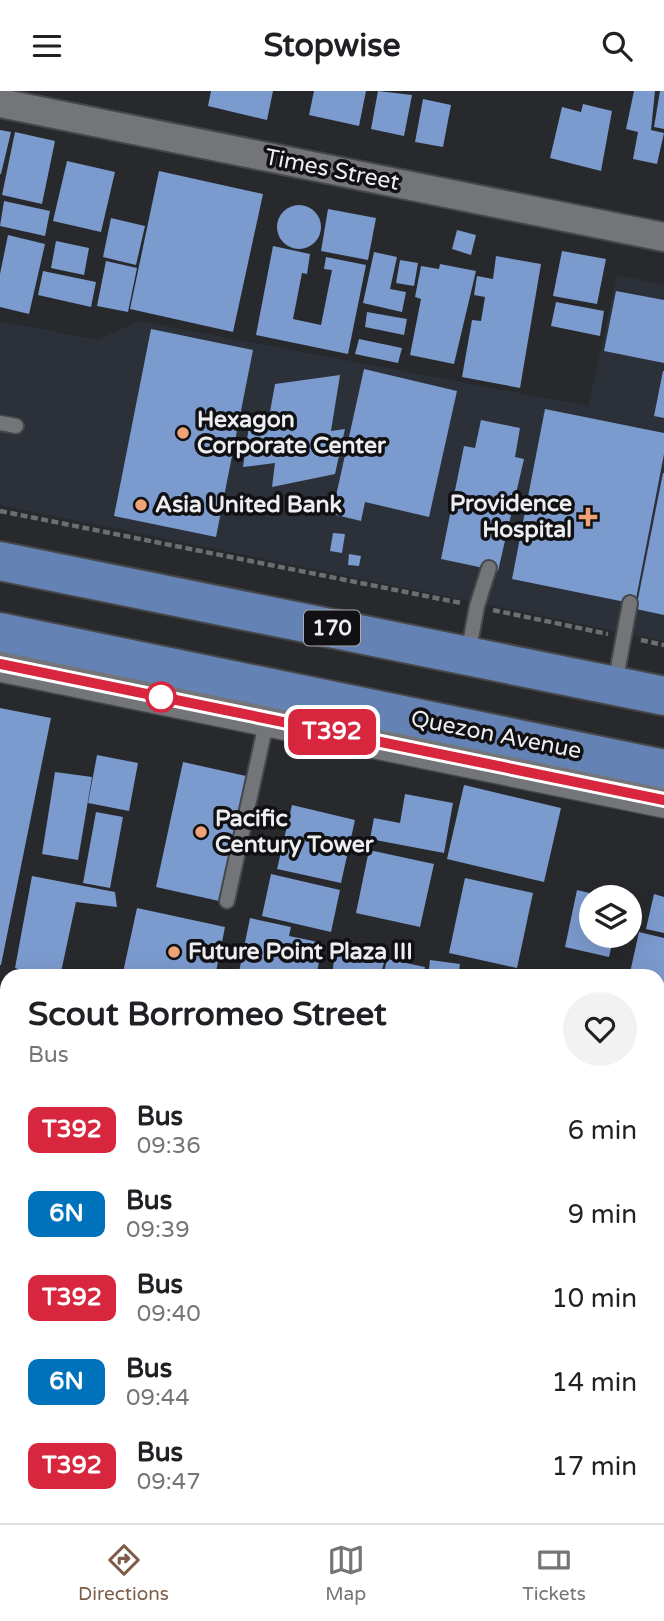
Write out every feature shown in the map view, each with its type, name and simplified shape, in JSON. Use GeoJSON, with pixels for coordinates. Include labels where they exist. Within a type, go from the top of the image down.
{"type":"FeatureCollection","features":[{"type":"Feature","properties":{"kind":"main road","name":"170"},"geometry":{"type":"LineString","coordinates":[[0,561],[664,696]]}},
{"type":"Feature","properties":{"kind":"main road","name":"Quezon Avenue"},"geometry":{"type":"LineString","coordinates":[[0,632],[664,769]]}},
{"type":"Feature","properties":{"kind":"street","name":"Times Street"},"geometry":{"type":"LineString","coordinates":[[0,103],[664,237]]}},
{"type":"Feature","properties":{"kind":"street","name":"Quezon Avenue"},"geometry":{"type":"LineString","coordinates":[[0,664],[664,800]]}},
{"type":"Feature","properties":{"kind":"lane"},"geometry":{"type":"LineString","coordinates":[[0,423],[16,426]]}},
{"type":"Feature","properties":{"kind":"lane"},"geometry":{"type":"LineString","coordinates":[[467,655],[477,606],[489,568]]}},
{"type":"Feature","properties":{"kind":"lane"},"geometry":{"type":"LineString","coordinates":[[615,685],[630,603]]}},
{"type":"Feature","properties":{"kind":"lane"},"geometry":{"type":"LineString","coordinates":[[227,901],[267,719]]}},
{"type":"Feature","properties":{"kind":"path"},"geometry":{"type":"LineString","coordinates":[[0,511],[664,645]]}},
{"type":"Feature","properties":{"kind":"shaded area"},"geometry":{"type":"Polygon","coordinates":[[[617,275],[664,285],[664,641],[0,505],[0,321],[98,340],[139,321],[588,406],[617,275]]]}},
{"type":"Feature","properties":{"kind":"building"},"geometry":{"type":"Polygon","coordinates":[[[211,91],[273,91],[267,120],[208,106],[211,91]]]}},
{"type":"Feature","properties":{"kind":"building"},"geometry":{"type":"Polygon","coordinates":[[[314,91],[366,91],[359,126],[309,115],[314,91]]]}},
{"type":"Feature","properties":{"kind":"building"},"geometry":{"type":"Polygon","coordinates":[[[378,91],[412,95],[404,136],[371,129],[378,91]]]}},
{"type":"Feature","properties":{"kind":"building"},"geometry":{"type":"Polygon","coordinates":[[[634,91],[655,91],[651,130],[664,133],[657,164],[633,159],[638,132],[626,129],[634,91]]]}},
{"type":"Feature","properties":{"kind":"building"},"geometry":{"type":"Polygon","coordinates":[[[660,91],[664,91],[664,129],[654,127],[660,91]]]}},
{"type":"Feature","properties":{"kind":"building"},"geometry":{"type":"Polygon","coordinates":[[[423,99],[451,105],[443,147],[415,142],[423,99]]]}},
{"type":"Feature","properties":{"kind":"building"},"geometry":{"type":"Polygon","coordinates":[[[583,104],[612,111],[601,171],[550,158],[562,107],[581,112],[583,104]]]}},
{"type":"Feature","properties":{"kind":"building"},"geometry":{"type":"Polygon","coordinates":[[[0,130],[11,132],[1,174],[0,174],[0,130]]]}},
{"type":"Feature","properties":{"kind":"building"},"geometry":{"type":"Polygon","coordinates":[[[15,132],[55,141],[42,204],[2,195],[15,132]]]}},
{"type":"Feature","properties":{"kind":"building"},"geometry":{"type":"Polygon","coordinates":[[[67,161],[115,172],[101,232],[53,221],[67,161]]]}},
{"type":"Feature","properties":{"kind":"building"},"geometry":{"type":"Polygon","coordinates":[[[159,171],[263,194],[233,332],[130,309],[159,171]]]}},
{"type":"Feature","properties":{"kind":"building"},"geometry":{"type":"Polygon","coordinates":[[[4,201],[50,211],[45,236],[0,226],[4,201]]]}},
{"type":"Feature","properties":{"kind":"building"},"geometry":{"type":"Polygon","coordinates":[[[299,205],[308,206],[315,211],[320,218],[320,236],[315,243],[308,248],[299,249],[290,248],[283,243],[278,236],[277,227],[278,218],[283,211],[290,206],[299,205]]]}},
{"type":"Feature","properties":{"kind":"building"},"geometry":{"type":"Polygon","coordinates":[[[328,209],[376,218],[368,260],[321,251],[328,209]]]}},
{"type":"Feature","properties":{"kind":"building"},"geometry":{"type":"Polygon","coordinates":[[[111,218],[145,226],[136,265],[103,257],[111,218]]]}},
{"type":"Feature","properties":{"kind":"building"},"geometry":{"type":"Polygon","coordinates":[[[457,230],[476,235],[471,255],[452,249],[457,230]]]}},
{"type":"Feature","properties":{"kind":"building"},"geometry":{"type":"Polygon","coordinates":[[[8,235],[45,244],[29,314],[0,307],[0,274],[8,235]]]}},
{"type":"Feature","properties":{"kind":"building"},"geometry":{"type":"Polygon","coordinates":[[[56,241],[89,248],[84,275],[51,268],[56,241]]]}},
{"type":"Feature","properties":{"kind":"building"},"geometry":{"type":"Polygon","coordinates":[[[273,246],[310,254],[307,274],[302,273],[293,319],[321,325],[332,270],[324,269],[326,257],[366,265],[348,354],[256,335],[273,246]]]}},
{"type":"Feature","properties":{"kind":"building"},"geometry":{"type":"Polygon","coordinates":[[[562,251],[606,259],[597,304],[553,296],[562,251]]]}},
{"type":"Feature","properties":{"kind":"building"},"geometry":{"type":"Polygon","coordinates":[[[374,252],[397,257],[390,289],[406,292],[402,312],[363,303],[374,252]]]}},
{"type":"Feature","properties":{"kind":"building"},"geometry":{"type":"Polygon","coordinates":[[[496,256],[541,264],[520,388],[462,377],[472,320],[481,321],[485,297],[474,295],[477,276],[493,279],[496,256]]]}},
{"type":"Feature","properties":{"kind":"building"},"geometry":{"type":"Polygon","coordinates":[[[400,260],[418,263],[414,286],[396,283],[400,260]]]}},
{"type":"Feature","properties":{"kind":"building"},"geometry":{"type":"Polygon","coordinates":[[[106,261],[137,268],[128,312],[97,306],[106,261]]]}},
{"type":"Feature","properties":{"kind":"building"},"geometry":{"type":"Polygon","coordinates":[[[440,264],[476,271],[454,364],[410,355],[421,299],[415,297],[421,266],[439,269],[440,264]]]}},
{"type":"Feature","properties":{"kind":"building"},"geometry":{"type":"Polygon","coordinates":[[[43,271],[96,282],[91,307],[38,295],[43,271]]]}},
{"type":"Feature","properties":{"kind":"building"},"geometry":{"type":"Polygon","coordinates":[[[616,291],[664,300],[664,363],[604,351],[616,291]]]}},
{"type":"Feature","properties":{"kind":"building"},"geometry":{"type":"Polygon","coordinates":[[[556,302],[604,311],[600,336],[551,326],[556,302]]]}},
{"type":"Feature","properties":{"kind":"building"},"geometry":{"type":"Polygon","coordinates":[[[367,312],[407,319],[404,335],[365,327],[367,312]]]}},
{"type":"Feature","properties":{"kind":"building","name":"Hexagon Corporate Center"},"geometry":{"type":"Polygon","coordinates":[[[151,329],[253,350],[216,537],[114,516],[151,329]]]}},
{"type":"Feature","properties":{"kind":"building"},"geometry":{"type":"Polygon","coordinates":[[[359,339],[402,348],[398,363],[355,354],[359,339]]]}},
{"type":"Feature","properties":{"kind":"building"},"geometry":{"type":"Polygon","coordinates":[[[364,369],[457,391],[429,517],[365,502],[361,521],[332,514],[364,369]]]}},
{"type":"Feature","properties":{"kind":"building"},"geometry":{"type":"Polygon","coordinates":[[[664,371],[664,418],[654,416],[664,371]]]}},
{"type":"Feature","properties":{"kind":"building"},"geometry":{"type":"Polygon","coordinates":[[[340,375],[331,431],[345,429],[335,474],[272,487],[275,463],[243,467],[249,426],[268,423],[275,384],[340,375]]]}},
{"type":"Feature","properties":{"kind":"building","name":"Providence Hospital"},"geometry":{"type":"Polygon","coordinates":[[[545,409],[664,433],[664,454],[635,604],[512,579],[545,409]]]}},
{"type":"Feature","properties":{"kind":"building"},"geometry":{"type":"Polygon","coordinates":[[[481,420],[520,428],[515,457],[524,459],[498,571],[441,559],[464,446],[475,448],[481,420]]]}},
{"type":"Feature","properties":{"kind":"building"},"geometry":{"type":"Polygon","coordinates":[[[664,473],[664,615],[636,609],[664,473]]]}},
{"type":"Feature","properties":{"kind":"building"},"geometry":{"type":"Polygon","coordinates":[[[333,533],[345,534],[342,553],[330,551],[333,533]]]}},
{"type":"Feature","properties":{"kind":"building"},"geometry":{"type":"Polygon","coordinates":[[[349,554],[361,556],[359,566],[348,565],[349,554]]]}},
{"type":"Feature","properties":{"kind":"building"},"geometry":{"type":"Polygon","coordinates":[[[0,708],[51,718],[1,965],[0,965],[0,708]]]}},
{"type":"Feature","properties":{"kind":"building"},"geometry":{"type":"Polygon","coordinates":[[[97,755],[138,763],[129,811],[88,803],[97,755]]]}},
{"type":"Feature","properties":{"kind":"building","name":"Pacific Century Tower"},"geometry":{"type":"Polygon","coordinates":[[[183,762],[246,776],[219,901],[156,887],[183,762]]]}},
{"type":"Feature","properties":{"kind":"building"},"geometry":{"type":"Polygon","coordinates":[[[55,772],[92,777],[78,860],[42,854],[55,772]]]}},
{"type":"Feature","properties":{"kind":"building"},"geometry":{"type":"Polygon","coordinates":[[[464,785],[561,808],[544,882],[447,859],[464,785]]]}},
{"type":"Feature","properties":{"kind":"building"},"geometry":{"type":"Polygon","coordinates":[[[405,794],[453,803],[444,853],[370,839],[374,818],[400,823],[405,794]]]}},
{"type":"Feature","properties":{"kind":"building"},"geometry":{"type":"Polygon","coordinates":[[[292,805],[355,820],[341,883],[277,869],[292,805]]]}},
{"type":"Feature","properties":{"kind":"building"},"geometry":{"type":"Polygon","coordinates":[[[96,812],[123,817],[110,888],[83,883],[96,812]]]}},
{"type":"Feature","properties":{"kind":"building"},"geometry":{"type":"Polygon","coordinates":[[[369,850],[434,864],[420,927],[356,913],[369,850]]]}},
{"type":"Feature","properties":{"kind":"building"},"geometry":{"type":"Polygon","coordinates":[[[271,874],[340,890],[331,932],[262,916],[271,874]]]}},
{"type":"Feature","properties":{"kind":"building"},"geometry":{"type":"Polygon","coordinates":[[[32,876],[115,892],[117,907],[76,902],[62,969],[15,968],[32,876]]]}},
{"type":"Feature","properties":{"kind":"building"},"geometry":{"type":"Polygon","coordinates":[[[465,878],[533,893],[517,968],[449,953],[465,878]]]}},
{"type":"Feature","properties":{"kind":"building"},"geometry":{"type":"Polygon","coordinates":[[[577,890],[579,948],[611,948],[609,957],[565,947],[577,890]]]}},
{"type":"Feature","properties":{"kind":"building"},"geometry":{"type":"Polygon","coordinates":[[[654,894],[664,897],[664,933],[646,929],[654,894]]]}},
{"type":"Feature","properties":{"kind":"building","name":"Future Point Plaza III"},"geometry":{"type":"Polygon","coordinates":[[[137,908],[225,927],[217,969],[124,969],[137,908]]]}},
{"type":"Feature","properties":{"kind":"building"},"geometry":{"type":"Polygon","coordinates":[[[250,918],[291,927],[289,936],[323,943],[318,969],[240,969],[250,918]]]}},
{"type":"Feature","properties":{"kind":"building"},"geometry":{"type":"Polygon","coordinates":[[[642,933],[664,938],[664,969],[631,969],[635,948],[642,948],[642,933]]]}},
{"type":"Feature","properties":{"kind":"building"},"geometry":{"type":"Polygon","coordinates":[[[335,950],[385,959],[382,969],[333,969],[335,950]]]}},
{"type":"Feature","properties":{"kind":"building"},"geometry":{"type":"Polygon","coordinates":[[[387,959],[425,967],[425,969],[385,969],[387,959]]]}},
{"type":"Feature","properties":{"kind":"building"},"geometry":{"type":"Polygon","coordinates":[[[430,960],[460,964],[459,969],[429,969],[430,960]]]}},
{"type":"Feature","properties":{"kind":"bus line","name":"T392"},"geometry":{"type":"LineString","coordinates":[[0,664],[664,800]]}},
{"type":"Feature","properties":{"kind":"place","name":"Hexagon Corporate Center"},"geometry":{"type":"Point","coordinates":[183,433]}},
{"type":"Feature","properties":{"kind":"place","name":"Asia United Bank"},"geometry":{"type":"Point","coordinates":[141,505]}},
{"type":"Feature","properties":{"kind":"place","name":"Providence Hospital"},"geometry":{"type":"Point","coordinates":[588,517]}},
{"type":"Feature","properties":{"kind":"place","name":"Pacific Century Tower"},"geometry":{"type":"Point","coordinates":[201,832]}},
{"type":"Feature","properties":{"kind":"place","name":"Future Point Plaza III"},"geometry":{"type":"Point","coordinates":[174,952]}}]}
